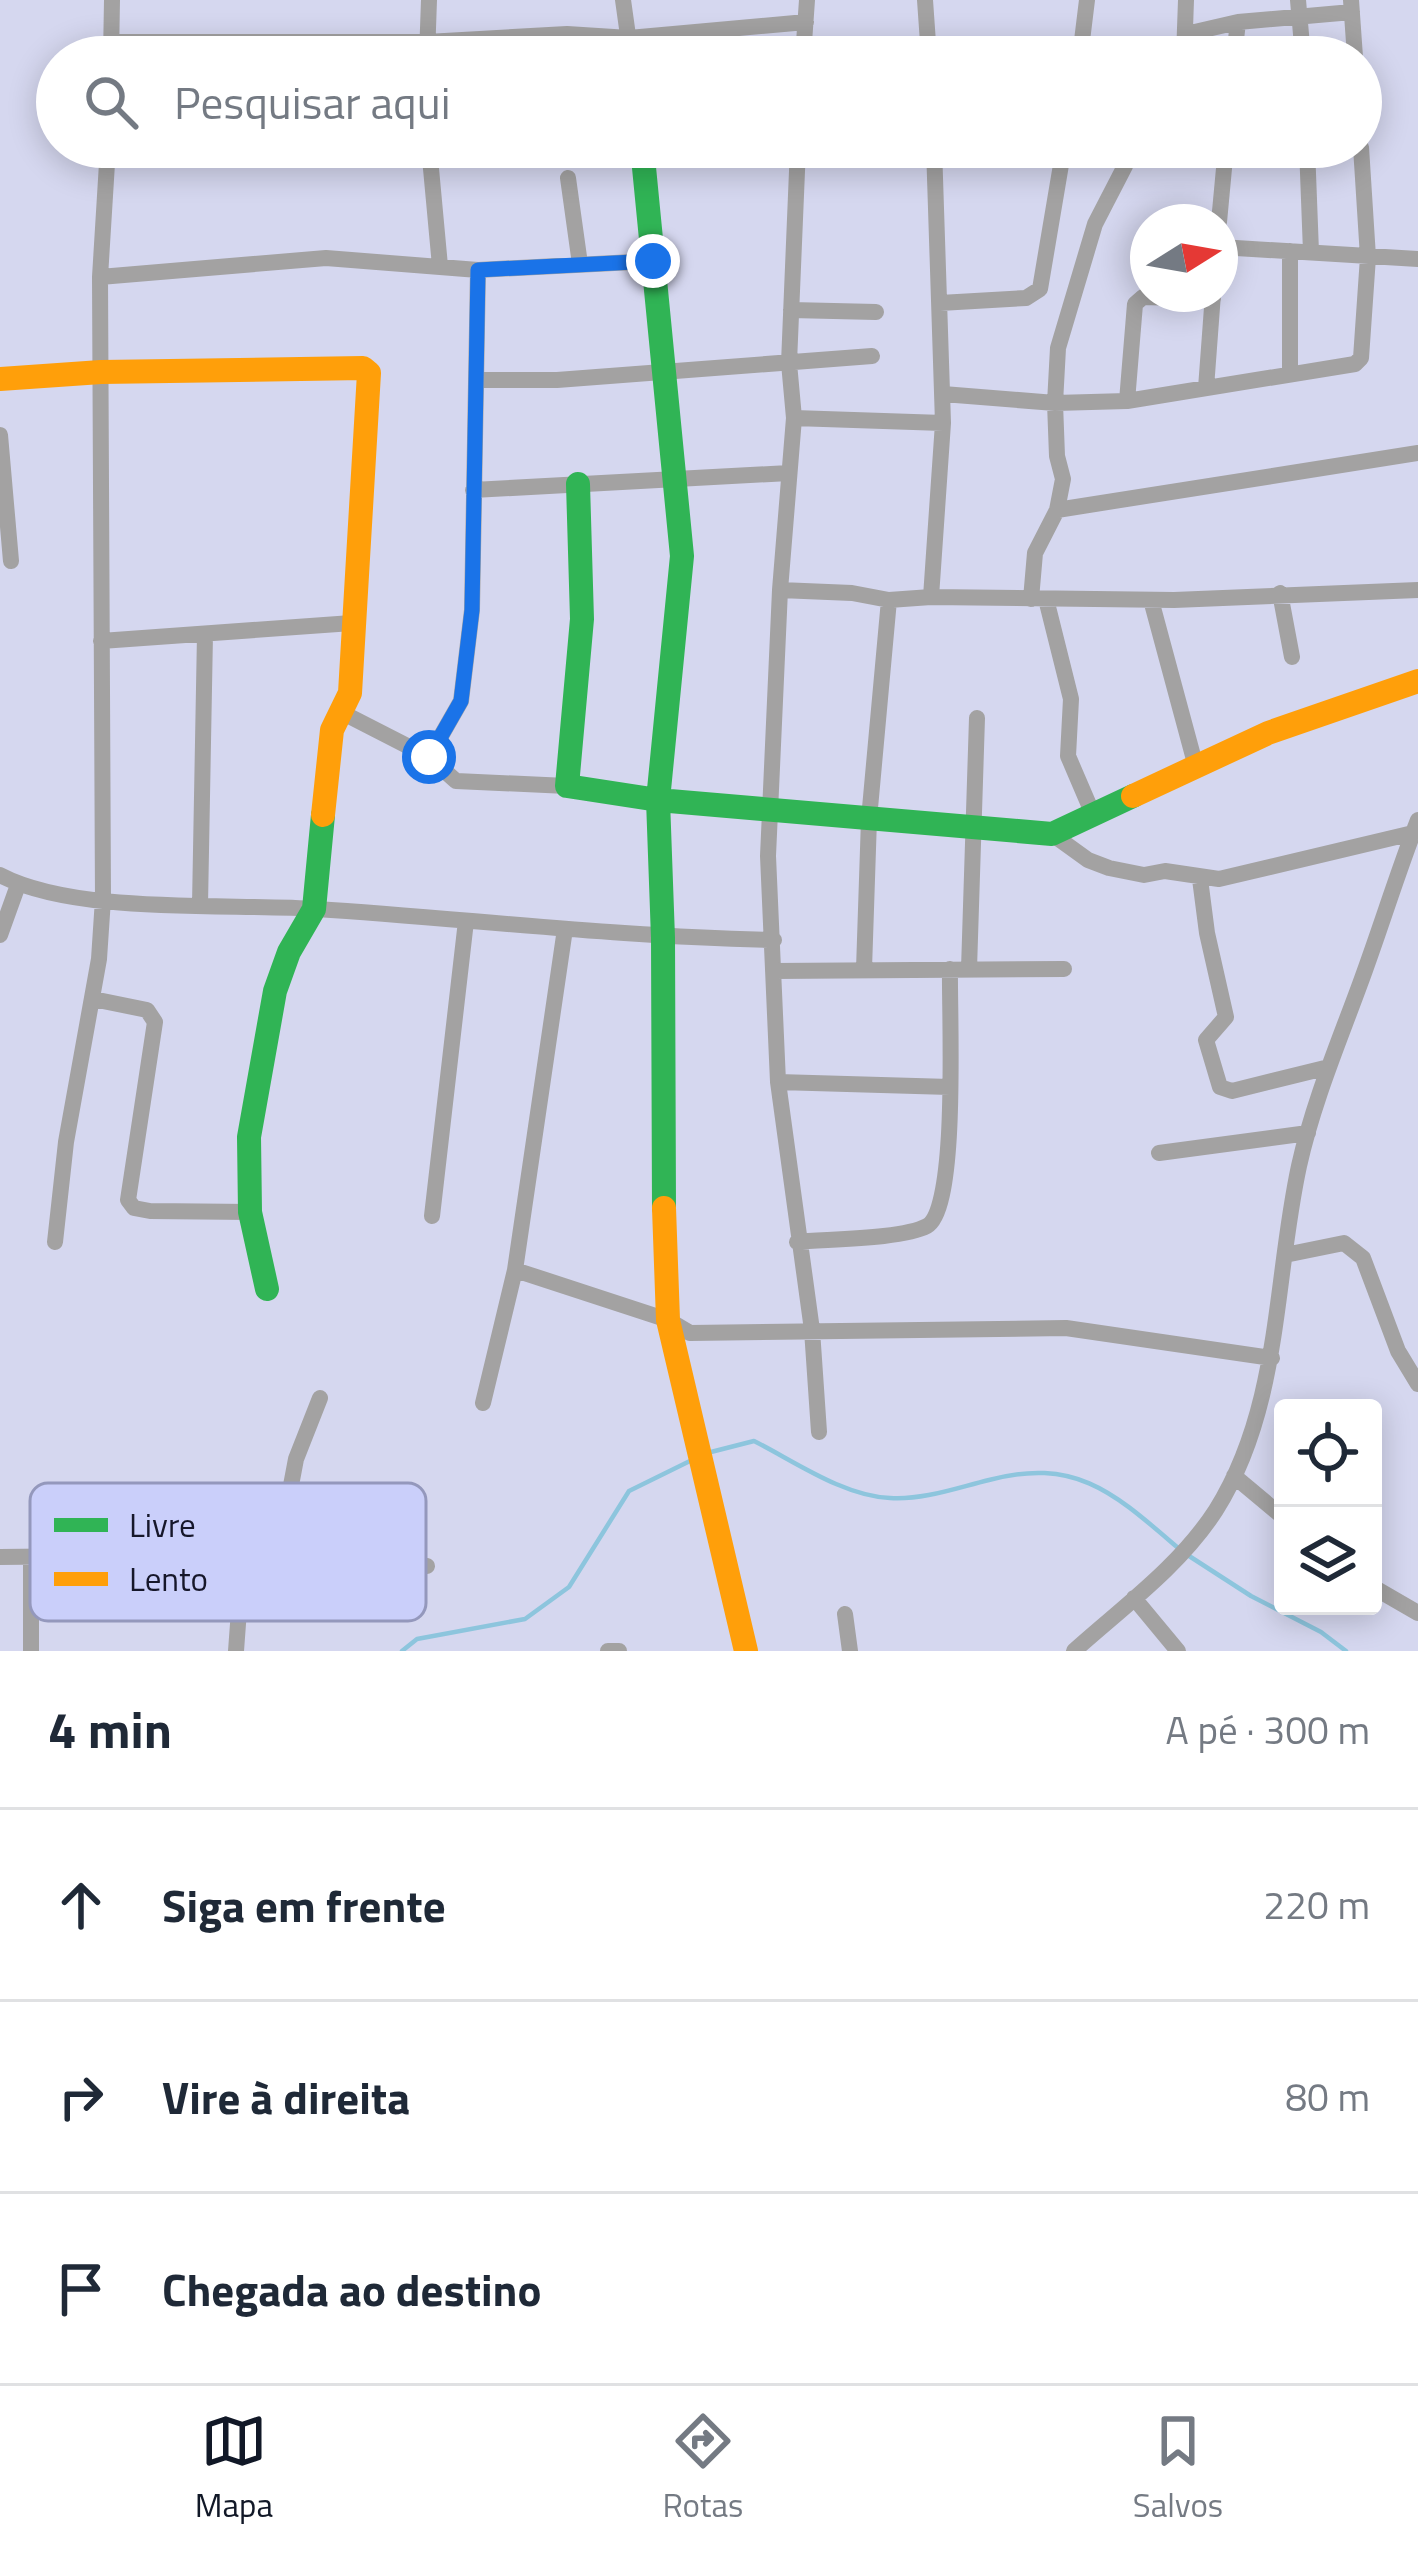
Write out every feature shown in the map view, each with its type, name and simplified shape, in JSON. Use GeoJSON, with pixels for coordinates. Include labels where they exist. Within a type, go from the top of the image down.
{"type":"FeatureCollection","features":[{"type":"Feature","properties":{"kind":"street"},"geometry":{"type":"LineString","coordinates":[[112,0],[112,36]]}},
{"type":"Feature","properties":{"kind":"street"},"geometry":{"type":"LineString","coordinates":[[427,36],[428,0]]}},
{"type":"Feature","properties":{"kind":"street"},"geometry":{"type":"LineString","coordinates":[[623,0],[628,36]]}},
{"type":"Feature","properties":{"kind":"street"},"geometry":{"type":"LineString","coordinates":[[805,36],[807,0]]}},
{"type":"Feature","properties":{"kind":"street"},"geometry":{"type":"LineString","coordinates":[[925,0],[928,36]]}},
{"type":"Feature","properties":{"kind":"street"},"geometry":{"type":"LineString","coordinates":[[1083,36],[1087,0]]}},
{"type":"Feature","properties":{"kind":"street"},"geometry":{"type":"LineString","coordinates":[[1186,0],[1186,34],[1300,8],[1352,6],[1354,36]]}},
{"type":"Feature","properties":{"kind":"street"},"geometry":{"type":"LineString","coordinates":[[707,36],[806,22]]}},
{"type":"Feature","properties":{"kind":"street"},"geometry":{"type":"LineString","coordinates":[[1236,36],[1238,22]]}},
{"type":"Feature","properties":{"kind":"street"},"geometry":{"type":"LineString","coordinates":[[55,1242],[66,1142],[93,999],[103,899],[100,277],[107,168]]}},
{"type":"Feature","properties":{"kind":"street"},"geometry":{"type":"LineString","coordinates":[[431,168],[440,266]]}},
{"type":"Feature","properties":{"kind":"street"},"geometry":{"type":"LineString","coordinates":[[643,168],[682,556],[658,800],[668,1320],[746,1651]]}},
{"type":"Feature","properties":{"kind":"street"},"geometry":{"type":"LineString","coordinates":[[797,168],[789,363],[794,418],[779,590],[768,856],[778,1082],[812,1330],[819,1432]]}},
{"type":"Feature","properties":{"kind":"street"},"geometry":{"type":"LineString","coordinates":[[931,596],[943,423],[935,168]]}},
{"type":"Feature","properties":{"kind":"street"},"geometry":{"type":"LineString","coordinates":[[940,302],[1025,298],[1040,289],[1060,168]]}},
{"type":"Feature","properties":{"kind":"street"},"geometry":{"type":"LineString","coordinates":[[1092,812],[1067,756],[1071,699],[1038,599],[1035,553],[1057,510],[1063,479],[1054,403],[1058,348],[1095,224],[1124,168]]}},
{"type":"Feature","properties":{"kind":"street"},"geometry":{"type":"LineString","coordinates":[[1221,204],[1224,168]]}},
{"type":"Feature","properties":{"kind":"street"},"geometry":{"type":"LineString","coordinates":[[1308,168],[1311,252]]}},
{"type":"Feature","properties":{"kind":"street"},"geometry":{"type":"LineString","coordinates":[[943,394],[1054,403],[1127,400],[1355,364],[1361,358],[1368,257],[1362,168]]}},
{"type":"Feature","properties":{"kind":"street"},"geometry":{"type":"LineString","coordinates":[[568,178],[580,264]]}},
{"type":"Feature","properties":{"kind":"street"},"geometry":{"type":"LineString","coordinates":[[1238,248],[1418,259]]}},
{"type":"Feature","properties":{"kind":"street"},"geometry":{"type":"LineString","coordinates":[[1290,373],[1291,251]]}},
{"type":"Feature","properties":{"kind":"street"},"geometry":{"type":"LineString","coordinates":[[100,277],[326,258],[478,270],[653,261]]}},
{"type":"Feature","properties":{"kind":"street"},"geometry":{"type":"LineString","coordinates":[[429,757],[461,701],[472,610],[478,270]]}},
{"type":"Feature","properties":{"kind":"street"},"geometry":{"type":"LineString","coordinates":[[791,310],[876,312]]}},
{"type":"Feature","properties":{"kind":"street"},"geometry":{"type":"LineString","coordinates":[[1127,400],[1134,312]]}},
{"type":"Feature","properties":{"kind":"street"},"geometry":{"type":"LineString","coordinates":[[1206,388],[1212,312]]}},
{"type":"Feature","properties":{"kind":"street"},"geometry":{"type":"LineString","coordinates":[[476,380],[557,380],[872,356]]}},
{"type":"Feature","properties":{"kind":"street"},"geometry":{"type":"LineString","coordinates":[[0,379],[100,371],[363,368],[369,373],[350,693],[332,730],[314,909],[282,970],[249,1137],[250,1212],[267,1289]]}},
{"type":"Feature","properties":{"kind":"street"},"geometry":{"type":"LineString","coordinates":[[794,418],[943,423]]}},
{"type":"Feature","properties":{"kind":"street"},"geometry":{"type":"LineString","coordinates":[[0,435],[11,561]]}},
{"type":"Feature","properties":{"kind":"street"},"geometry":{"type":"LineString","coordinates":[[1057,510],[1418,453]]}},
{"type":"Feature","properties":{"kind":"street"},"geometry":{"type":"LineString","coordinates":[[473,490],[789,473]]}},
{"type":"Feature","properties":{"kind":"street"},"geometry":{"type":"LineString","coordinates":[[567,786],[582,619],[578,484]]}},
{"type":"Feature","properties":{"kind":"street"},"geometry":{"type":"LineString","coordinates":[[779,590],[889,599],[1151,600],[1418,590]]}},
{"type":"Feature","properties":{"kind":"street"},"geometry":{"type":"LineString","coordinates":[[1280,593],[1292,657]]}},
{"type":"Feature","properties":{"kind":"street"},"geometry":{"type":"LineString","coordinates":[[864,969],[869,818],[889,599]]}},
{"type":"Feature","properties":{"kind":"street"},"geometry":{"type":"LineString","coordinates":[[1151,600],[1196,767]]}},
{"type":"Feature","properties":{"kind":"street"},"geometry":{"type":"LineString","coordinates":[[100,641],[352,623]]}},
{"type":"Feature","properties":{"kind":"street"},"geometry":{"type":"LineString","coordinates":[[200,905],[206,634]]}},
{"type":"Feature","properties":{"kind":"street"},"geometry":{"type":"LineString","coordinates":[[1052,834],[1268,733],[1418,681]]}},
{"type":"Feature","properties":{"kind":"street"},"geometry":{"type":"LineString","coordinates":[[341,712],[429,757],[456,782],[567,786],[658,800],[1052,834],[1088,860],[1144,875],[1179,872],[1220,879],[1416,826]]}},
{"type":"Feature","properties":{"kind":"street"},"geometry":{"type":"LineString","coordinates":[[797,1242],[912,1231],[940,1212],[946,1186],[959,969],[974,827],[976,718]]}},
{"type":"Feature","properties":{"kind":"street"},"geometry":{"type":"LineString","coordinates":[[1074,1651],[1195,1538],[1234,1476],[1272,1358],[1308,1133],[1416,826]]}},
{"type":"Feature","properties":{"kind":"street"},"geometry":{"type":"LineString","coordinates":[[0,875],[18,885],[64,896],[314,909],[663,938],[774,940]]}},
{"type":"Feature","properties":{"kind":"street"},"geometry":{"type":"LineString","coordinates":[[1200,879],[1226,1017],[1207,1040],[1220,1087],[1232,1091],[1329,1066]]}},
{"type":"Feature","properties":{"kind":"street"},"geometry":{"type":"LineString","coordinates":[[0,934],[18,885]]}},
{"type":"Feature","properties":{"kind":"street"},"geometry":{"type":"LineString","coordinates":[[432,1216],[466,921]]}},
{"type":"Feature","properties":{"kind":"street"},"geometry":{"type":"LineString","coordinates":[[483,1403],[515,1270],[565,928]]}},
{"type":"Feature","properties":{"kind":"street"},"geometry":{"type":"LineString","coordinates":[[774,970],[1064,969]]}},
{"type":"Feature","properties":{"kind":"street"},"geometry":{"type":"LineString","coordinates":[[93,999],[147,1010],[155,1022],[128,1200],[134,1208],[150,1211],[250,1212]]}},
{"type":"Feature","properties":{"kind":"street"},"geometry":{"type":"LineString","coordinates":[[778,1082],[950,1087]]}},
{"type":"Feature","properties":{"kind":"street"},"geometry":{"type":"LineString","coordinates":[[1159,1154],[1308,1133]]}},
{"type":"Feature","properties":{"kind":"street"},"geometry":{"type":"LineString","coordinates":[[1285,1255],[1344,1243],[1353,1247],[1363,1258],[1398,1351],[1418,1384]]}},
{"type":"Feature","properties":{"kind":"street"},"geometry":{"type":"LineString","coordinates":[[515,1270],[668,1320],[690,1333],[1066,1328],[1272,1358]]}},
{"type":"Feature","properties":{"kind":"street"},"geometry":{"type":"LineString","coordinates":[[291,1483],[320,1398]]}},
{"type":"Feature","properties":{"kind":"street"},"geometry":{"type":"LineString","coordinates":[[1234,1476],[1274,1509]]}},
{"type":"Feature","properties":{"kind":"street"},"geometry":{"type":"LineString","coordinates":[[0,1557],[30,1558]]}},
{"type":"Feature","properties":{"kind":"street"},"geometry":{"type":"LineString","coordinates":[[1382,1593],[1418,1613]]}},
{"type":"Feature","properties":{"kind":"street"},"geometry":{"type":"LineString","coordinates":[[1134,1598],[1178,1651]]}},
{"type":"Feature","properties":{"kind":"street"},"geometry":{"type":"LineString","coordinates":[[845,1614],[850,1651]]}},
{"type":"Feature","properties":{"kind":"street"},"geometry":{"type":"LineString","coordinates":[[236,1651],[238,1621]]}},
{"type":"Feature","properties":{"kind":"street"},"geometry":{"type":"LineString","coordinates":[[608,1651],[619,1651]]}},
{"type":"Feature","properties":{"kind":"waterway"},"geometry":{"type":"LineString","coordinates":[[707,1453],[754,1441],[837,1484],[890,1498],[928,1495],[1019,1474],[1070,1477],[1113,1496],[1177,1547]]}},
{"type":"Feature","properties":{"kind":"waterway"},"geometry":{"type":"LineString","coordinates":[[402,1651],[417,1639],[525,1619],[569,1587],[629,1491],[692,1460]]}},
{"type":"Feature","properties":{"kind":"waterway"},"geometry":{"type":"LineString","coordinates":[[1186,1554],[1346,1651]]}},
{"type":"Feature","properties":{"kind":"traffic: fast"},"geometry":{"type":"LineString","coordinates":[[644,168],[682,556],[658,800],[664,1208]]}},
{"type":"Feature","properties":{"kind":"traffic: fast"},"geometry":{"type":"LineString","coordinates":[[578,484],[582,619],[567,786],[658,800],[1052,834],[1133,796]]}},
{"type":"Feature","properties":{"kind":"traffic: fast"},"geometry":{"type":"LineString","coordinates":[[267,1289],[250,1212],[249,1137],[275,991],[289,952],[314,909],[323,815]]}},
{"type":"Feature","properties":{"kind":"traffic: slow"},"geometry":{"type":"LineString","coordinates":[[0,379],[101,372],[363,368],[369,373],[350,693],[332,730],[323,815]]}},
{"type":"Feature","properties":{"kind":"traffic: slow"},"geometry":{"type":"LineString","coordinates":[[1133,796],[1268,733],[1418,681]]}},
{"type":"Feature","properties":{"kind":"traffic: slow"},"geometry":{"type":"LineString","coordinates":[[664,1208],[668,1320],[746,1651]]}},
{"type":"Feature","properties":{"kind":"route"},"geometry":{"type":"LineString","coordinates":[[429,757],[461,701],[472,610],[478,270],[653,261]]}}]}
